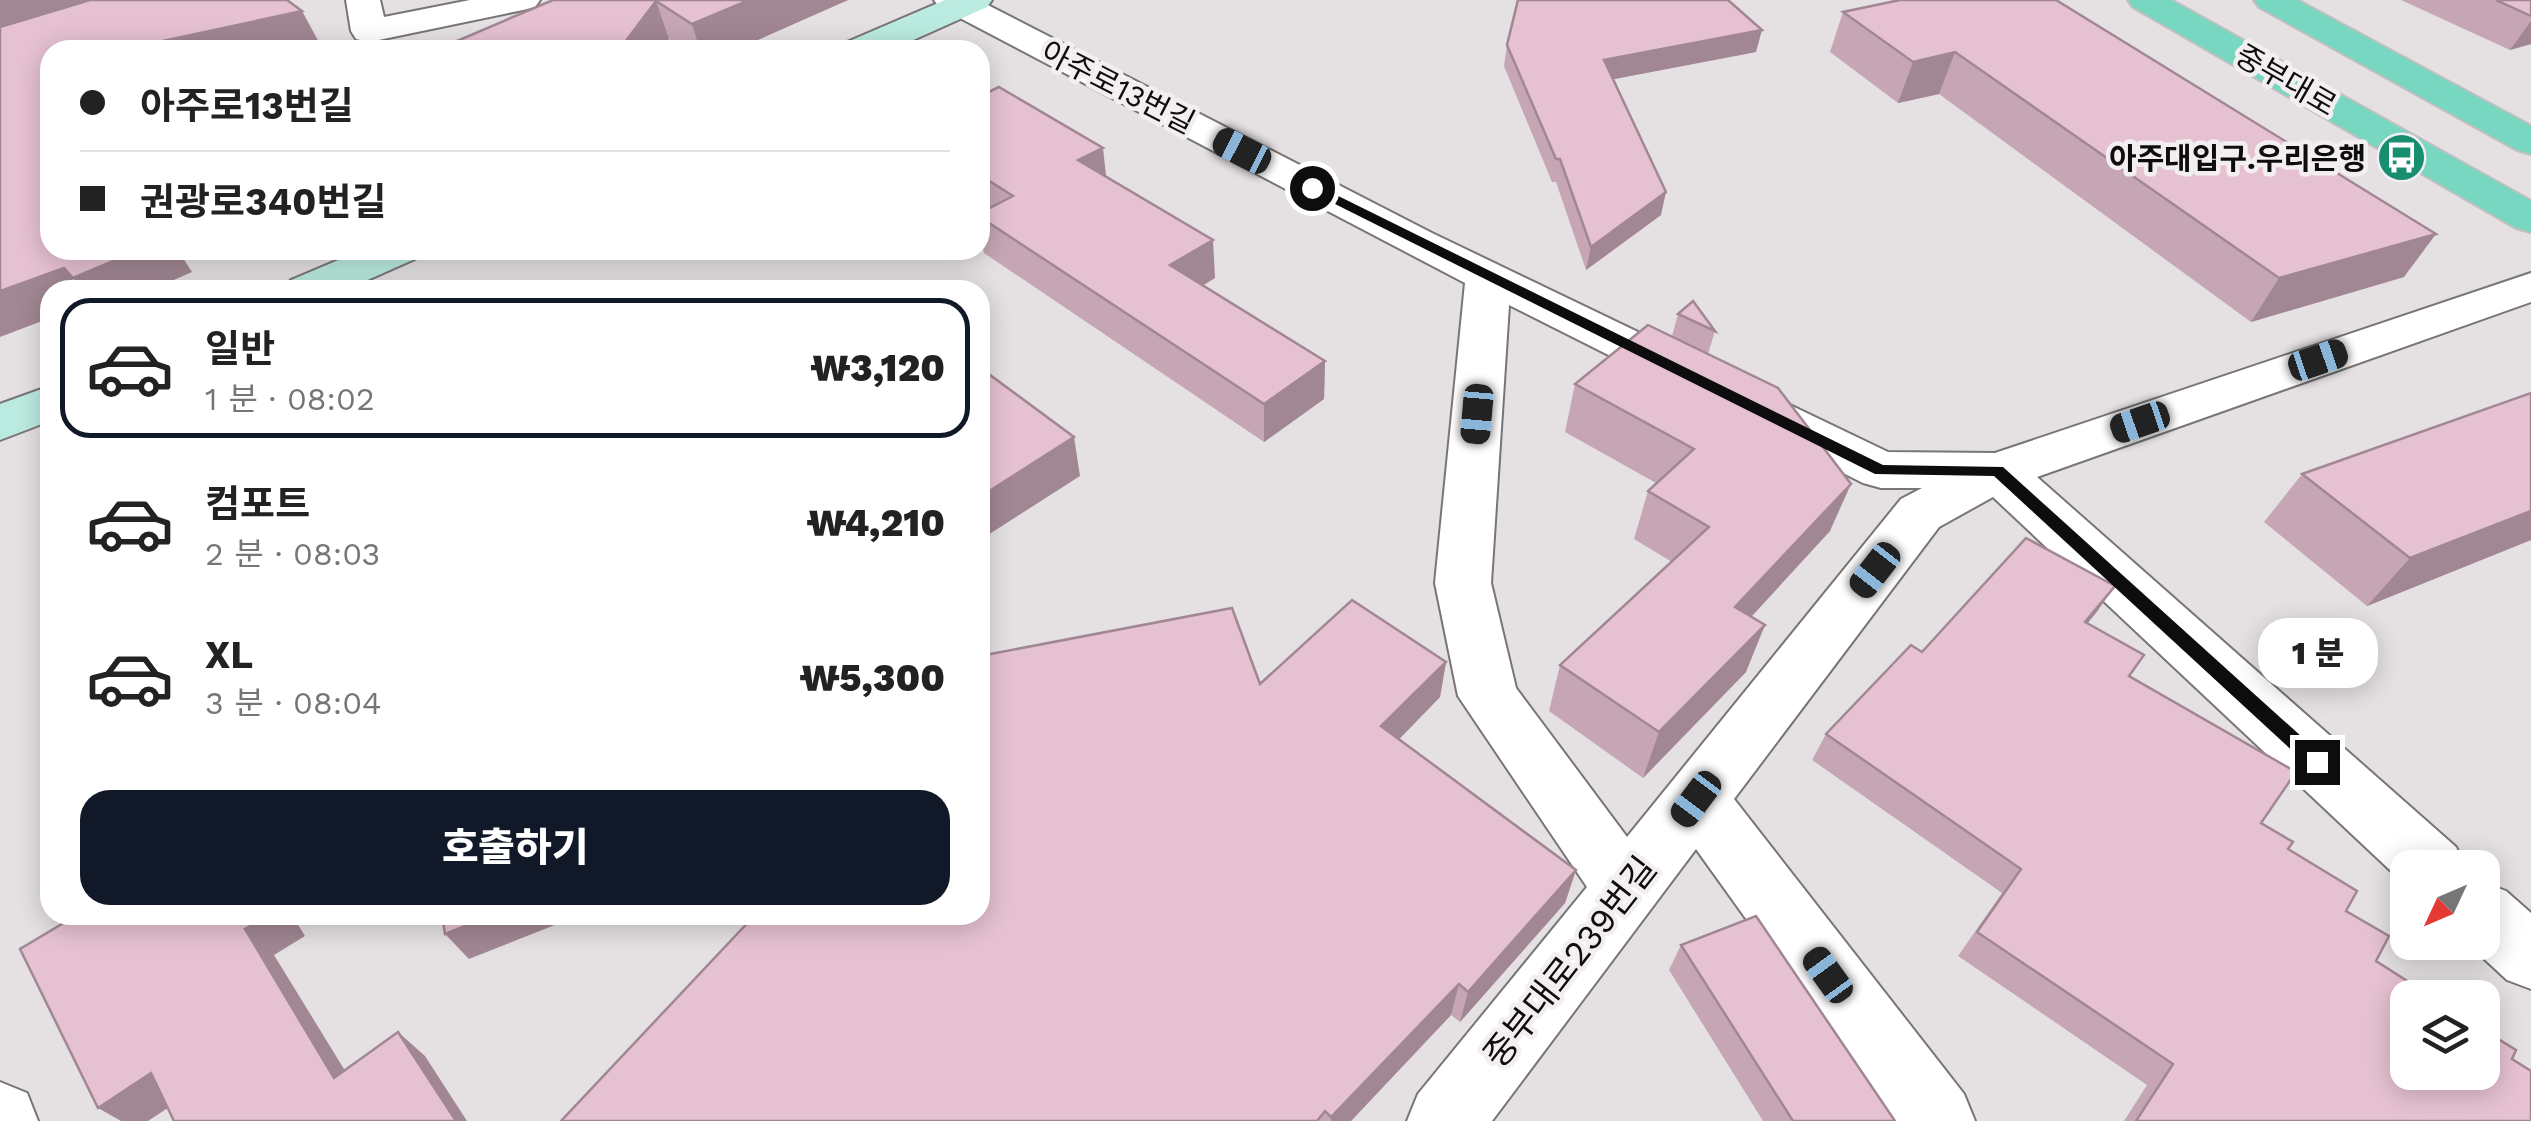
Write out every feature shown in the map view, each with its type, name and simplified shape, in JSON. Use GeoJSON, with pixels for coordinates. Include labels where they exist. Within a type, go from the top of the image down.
{"type":"FeatureCollection","features":[{"type":"Feature","properties":{"kind":"main road","name":"중부대로"},"geometry":{"type":"LineString","coordinates":[[2270,0],[2531,142]]}},
{"type":"Feature","properties":{"kind":"main road","name":"중부대로"},"geometry":{"type":"LineString","coordinates":[[2158,2],[2531,220]]}},
{"type":"Feature","properties":{"kind":"street"},"geometry":{"type":"LineString","coordinates":[[362,0],[369,30],[522,0]]}},
{"type":"Feature","properties":{"kind":"street"},"geometry":{"type":"LineString","coordinates":[[881,40],[962,2]]}},
{"type":"Feature","properties":{"kind":"street","name":"아주로13번길"},"geometry":{"type":"LineString","coordinates":[[962,2],[1488,277],[1880,470],[1998,470]]}},
{"type":"Feature","properties":{"kind":"street"},"geometry":{"type":"LineString","coordinates":[[330,280],[377,260]]}},
{"type":"Feature","properties":{"kind":"street"},"geometry":{"type":"LineString","coordinates":[[1488,277],[1463,584],[1488,696],[1627,889]]}},
{"type":"Feature","properties":{"kind":"street","name":"중부대로239번길"},"geometry":{"type":"LineString","coordinates":[[1445,1121],[1920,513],[1998,470],[2531,287]]}},
{"type":"Feature","properties":{"kind":"street"},"geometry":{"type":"LineString","coordinates":[[0,423],[40,406]]}},
{"type":"Feature","properties":{"kind":"street"},"geometry":{"type":"LineString","coordinates":[[1998,470],[2413,850]]}},
{"type":"Feature","properties":{"kind":"street"},"geometry":{"type":"LineString","coordinates":[[1696,799],[1937,1121]]}},
{"type":"Feature","properties":{"kind":"street"},"geometry":{"type":"LineString","coordinates":[[2500,929],[2531,957]]}},
{"type":"Feature","properties":{"kind":"building"},"geometry":{"type":"Polygon","coordinates":[[[90,0],[287,0],[302,11],[167,40],[40,40],[40,260],[115,260],[73,278],[64,268],[0,291],[0,27],[90,0]]]}},
{"type":"Feature","properties":{"kind":"building"},"geometry":{"type":"Polygon","coordinates":[[[553,0],[749,0],[692,24],[656,1],[627,40],[459,40],[553,0]]]}},
{"type":"Feature","properties":{"kind":"building"},"geometry":{"type":"Polygon","coordinates":[[[1518,0],[1728,0],[1762,30],[1604,60],[1666,192],[1591,247],[1560,159],[1556,159],[1507,45],[1518,0]]]}},
{"type":"Feature","properties":{"kind":"building"},"geometry":{"type":"Polygon","coordinates":[[[1900,0],[2056,0],[2436,234],[2279,278],[1955,52],[1913,62],[1843,12],[1900,0]]]}},
{"type":"Feature","properties":{"kind":"building"},"geometry":{"type":"Polygon","coordinates":[[[2496,0],[2531,0],[2531,16],[2496,0]]]}},
{"type":"Feature","properties":{"kind":"building"},"geometry":{"type":"Polygon","coordinates":[[[999,87],[1103,148],[1078,160],[1213,240],[1170,265],[1325,361],[1264,404],[990,224],[990,208],[1013,196],[990,181],[990,91],[999,87]]]}},
{"type":"Feature","properties":{"kind":"building"},"geometry":{"type":"Polygon","coordinates":[[[1693,301],[1715,331],[1678,314],[1693,301]]]}},
{"type":"Feature","properties":{"kind":"building"},"geometry":{"type":"Polygon","coordinates":[[[1648,325],[1778,388],[1851,484],[1735,607],[1765,625],[1659,732],[1560,665],[1709,527],[1648,491],[1694,449],[1575,384],[1648,325]]]}},
{"type":"Feature","properties":{"kind":"building"},"geometry":{"type":"Polygon","coordinates":[[[990,375],[1074,437],[990,491],[990,375]]]}},
{"type":"Feature","properties":{"kind":"building"},"geometry":{"type":"Polygon","coordinates":[[[2531,393],[2531,511],[2410,558],[2302,474],[2531,393]]]}},
{"type":"Feature","properties":{"kind":"building"},"geometry":{"type":"Polygon","coordinates":[[[2026,538],[2115,586],[2085,622],[2144,655],[2129,676],[2296,772],[2261,823],[2293,842],[2288,849],[2357,891],[2346,911],[2389,936],[2376,961],[2406,980],[2390,980],[2390,1090],[2500,1090],[2500,1040],[2516,1050],[2512,1059],[2531,1071],[2531,1121],[2136,1121],[2173,1064],[1977,932],[2021,869],[1826,734],[1911,645],[1922,652],[2026,538]]]}},
{"type":"Feature","properties":{"kind":"building"},"geometry":{"type":"Polygon","coordinates":[[[1352,600],[1446,662],[1381,726],[1576,870],[1468,992],[1459,984],[1331,1117],[1325,1111],[1317,1121],[561,1121],[746,925],[990,925],[990,654],[1232,608],[1260,684],[1352,600]]]}},
{"type":"Feature","properties":{"kind":"building"},"geometry":{"type":"Polygon","coordinates":[[[1756,916],[1895,1121],[1793,1121],[1681,945],[1756,916]]]}},
{"type":"Feature","properties":{"kind":"building"},"geometry":{"type":"Polygon","coordinates":[[[60,925],[252,925],[245,929],[334,1078],[398,1032],[456,1121],[174,1121],[151,1073],[98,1108],[20,949],[60,925]]]}},
{"type":"Feature","properties":{"kind":"building"},"geometry":{"type":"Polygon","coordinates":[[[444,925],[468,925],[445,934],[444,925]]]}},
{"type":"Feature","properties":{"kind":"place","name":"아주대입구.우리은행"},"geometry":{"type":"Point","coordinates":[2401,158]}},
{"type":"Feature","properties":{"kind":"route"},"geometry":{"type":"LineString","coordinates":[[1312,188],[1880,470],[1998,470],[2317,762]]}}]}
